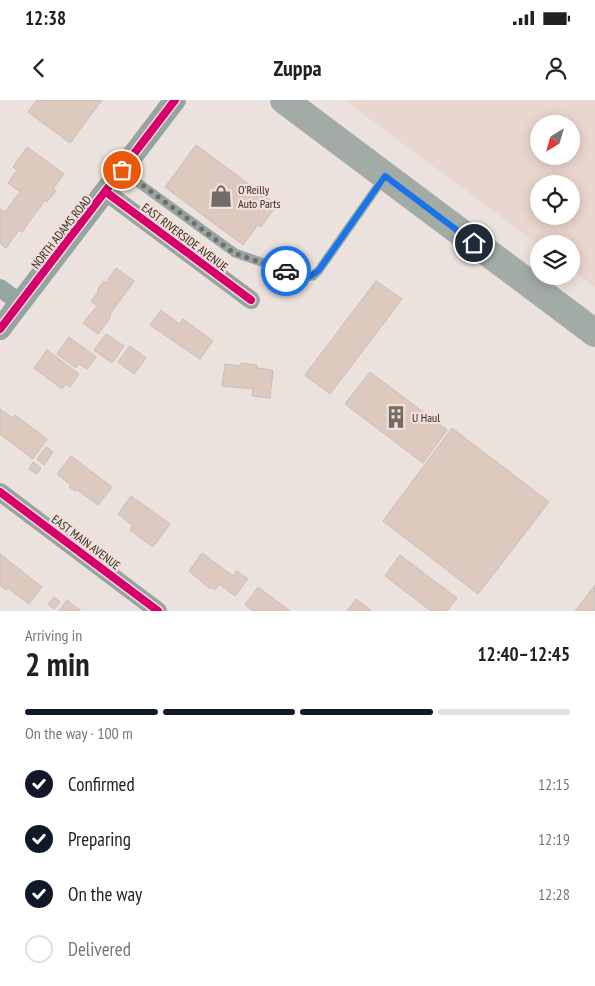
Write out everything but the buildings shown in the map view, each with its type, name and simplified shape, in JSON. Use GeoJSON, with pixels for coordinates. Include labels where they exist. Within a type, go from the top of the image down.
{"type":"FeatureCollection","features":[{"type":"Feature","properties":{"kind":"main road"},"geometry":{"type":"LineString","coordinates":[[284,100],[595,333]]}},
{"type":"Feature","properties":{"kind":"street","name":"NORTH ADAMS ROAD"},"geometry":{"type":"LineString","coordinates":[[0,329],[175,100]]}},
{"type":"Feature","properties":{"kind":"street","name":"EAST RIVERSIDE AVENUE"},"geometry":{"type":"LineString","coordinates":[[106,192],[251,300]]}},
{"type":"Feature","properties":{"kind":"street"},"geometry":{"type":"LineString","coordinates":[[0,288],[20,303]]}},
{"type":"Feature","properties":{"kind":"street","name":"EAST MAIN AVENUE"},"geometry":{"type":"LineString","coordinates":[[0,492],[158,611]]}},
{"type":"Feature","properties":{"kind":"lane"},"geometry":{"type":"LineString","coordinates":[[122,170],[234,253],[304,277],[312,276],[319,270],[385,176]]}},
{"type":"Feature","properties":{"kind":"shaded area"},"geometry":{"type":"Polygon","coordinates":[[[344,100],[595,100],[595,287],[580,276],[580,235],[530,235],[530,238],[344,100]]]}},
{"type":"Feature","properties":{"kind":"cycle path"},"geometry":{"type":"LineString","coordinates":[[0,329],[175,100]]}},
{"type":"Feature","properties":{"kind":"cycle path"},"geometry":{"type":"LineString","coordinates":[[106,192],[251,300]]}},
{"type":"Feature","properties":{"kind":"cycle path"},"geometry":{"type":"LineString","coordinates":[[0,492],[158,611]]}},
{"type":"Feature","properties":{"kind":"way so far"},"geometry":{"type":"LineString","coordinates":[[122,170],[234,253],[286,271]]}},
{"type":"Feature","properties":{"kind":"place","name":"O'Reilly Auto Parts"},"geometry":{"type":"Point","coordinates":[221,196]}},
{"type":"Feature","properties":{"kind":"place","name":"U Haul"},"geometry":{"type":"Point","coordinates":[396,417]}},
{"type":"Feature","properties":{"kind":"route"},"geometry":{"type":"LineString","coordinates":[[286,271],[304,277],[312,276],[319,270],[385,176],[474,243]]}}]}
